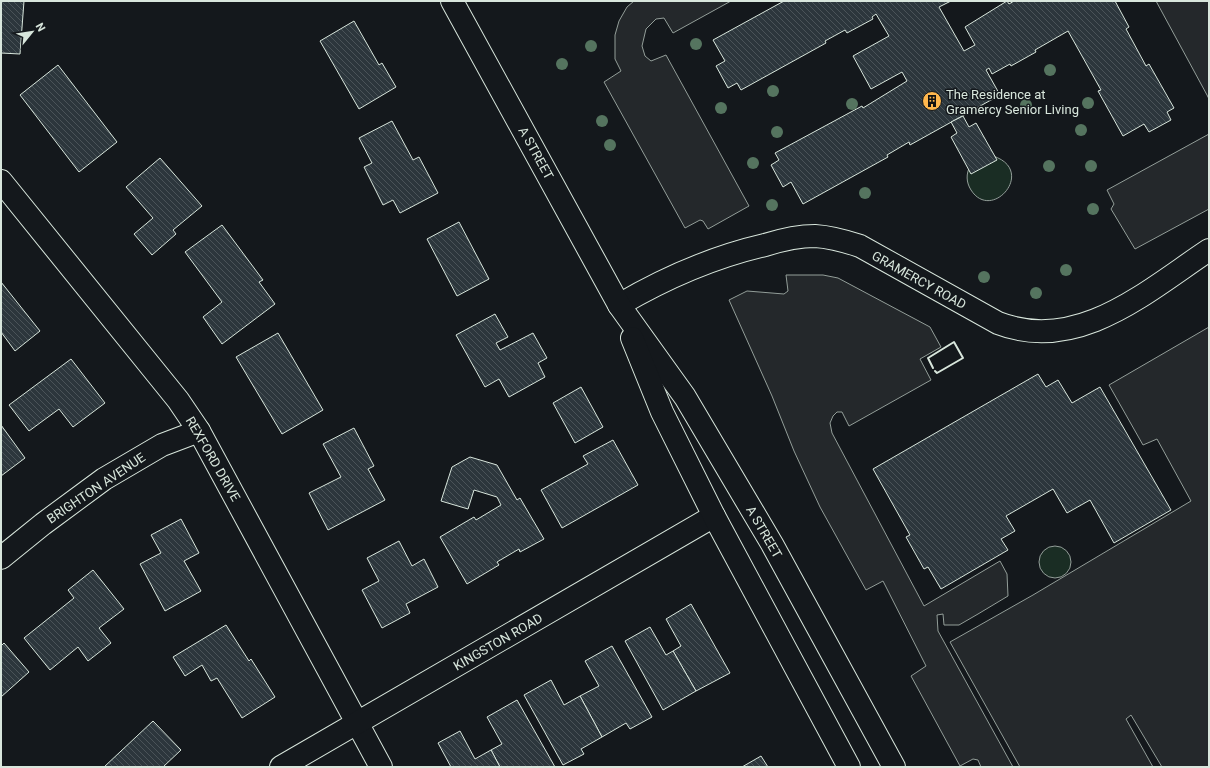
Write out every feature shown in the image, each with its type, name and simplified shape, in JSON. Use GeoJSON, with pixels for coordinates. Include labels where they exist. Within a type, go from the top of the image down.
{"type":"FeatureCollection","features":[{"type":"Feature","properties":{"kind":"street","name":"A STREET"},"geometry":{"type":"LineString","coordinates":[[452,1],[619,305],[693,410],[776,551],[894,767]]}},
{"type":"Feature","properties":{"kind":"street","name":"REXFORD DRIVE"},"geometry":{"type":"LineString","coordinates":[[1,181],[178,400],[199,431],[381,767]]}},
{"type":"Feature","properties":{"kind":"street","name":"GRAMERCY ROAD"},"geometry":{"type":"LineString","coordinates":[[619,305],[660,282],[740,251],[794,238],[820,237],[848,241],[860,246],[988,318],[1008,327],[1036,331],[1060,331],[1082,326],[1114,313],[1209,250]]}},
{"type":"Feature","properties":{"kind":"street","name":"A STREET"},"geometry":{"type":"LineString","coordinates":[[619,305],[662,412],[714,516],[849,767]]}},
{"type":"Feature","properties":{"kind":"street","name":"BRIGHTON AVENUE"},"geometry":{"type":"LineString","coordinates":[[1,558],[42,524],[104,479],[162,445],[199,431]]}},
{"type":"Feature","properties":{"kind":"street","name":"KINGSTON ROAD"},"geometry":{"type":"LineString","coordinates":[[281,767],[358,724],[714,516]]}},
{"type":"Feature","properties":{"kind":"green space"},"geometry":{"type":"Polygon","coordinates":[[[993,156],[1006,163],[1011,172],[1011,182],[1006,191],[999,197],[989,201],[980,199],[971,190],[967,181],[967,175],[970,166],[993,156]]]}},
{"type":"Feature","properties":{"kind":"green space"},"geometry":{"type":"Polygon","coordinates":[[[1055,546],[1066,551],[1071,562],[1066,573],[1055,578],[1044,573],[1039,562],[1044,551],[1055,546]]]}},
{"type":"Feature","properties":{"kind":"shaded area"},"geometry":{"type":"Polygon","coordinates":[[[634,1],[731,1],[673,33],[664,18],[656,19],[646,29],[642,46],[645,56],[651,61],[666,55],[749,206],[708,229],[703,221],[700,220],[685,228],[604,82],[621,71],[615,59],[615,35],[619,21],[627,7],[634,1]]]}},
{"type":"Feature","properties":{"kind":"shaded area"},"geometry":{"type":"Polygon","coordinates":[[[1156,1],[1209,1],[1209,99],[1207,95],[1156,1]]]}},
{"type":"Feature","properties":{"kind":"shaded area"},"geometry":{"type":"Polygon","coordinates":[[[1209,134],[1209,209],[1135,249],[1111,209],[1114,204],[1107,190],[1209,134]]]}},
{"type":"Feature","properties":{"kind":"shaded area"},"geometry":{"type":"Polygon","coordinates":[[[786,275],[823,275],[838,278],[930,327],[941,347],[920,359],[931,380],[849,426],[842,412],[837,412],[833,416],[830,423],[832,433],[924,606],[1000,561],[1007,574],[1008,596],[978,614],[959,625],[944,625],[943,614],[937,615],[938,631],[1013,767],[981,767],[978,760],[973,759],[960,766],[911,676],[926,666],[883,581],[866,590],[820,507],[794,451],[772,396],[729,300],[747,291],[784,294],[788,291],[786,275]]]}},
{"type":"Feature","properties":{"kind":"shaded area"},"geometry":{"type":"Polygon","coordinates":[[[1209,327],[1209,767],[1162,767],[1131,715],[1126,719],[1153,767],[1020,767],[950,642],[1033,595],[1191,501],[1157,439],[1143,445],[1109,385],[1209,327]]]}},
{"type":"Feature","properties":{"kind":"building"},"geometry":{"type":"Polygon","coordinates":[[[1,1],[24,1],[20,54],[1,53],[1,1]]]}},
{"type":"Feature","properties":{"kind":"building","name":"The Residence at Gramercy Senior Living"},"geometry":{"type":"Polygon","coordinates":[[[784,1],[951,1],[939,7],[964,51],[975,45],[965,27],[1007,1],[1009,4],[1014,1],[1115,1],[1129,27],[1126,29],[1146,66],[1149,64],[1174,108],[1167,112],[1171,120],[1149,132],[1144,124],[1123,136],[1098,91],[1101,90],[1068,31],[1011,66],[1010,64],[992,74],[989,68],[986,70],[1000,95],[910,145],[909,142],[887,155],[888,157],[803,204],[791,182],[783,187],[771,165],[779,160],[775,153],[862,106],[863,108],[907,81],[902,72],[871,89],[853,56],[889,36],[876,14],[872,17],[873,19],[847,33],[845,30],[825,41],[826,43],[741,90],[737,83],[728,88],[716,66],[725,61],[713,40],[784,1]]]}},
{"type":"Feature","properties":{"kind":"building"},"geometry":{"type":"Polygon","coordinates":[[[354,21],[379,65],[382,63],[396,87],[359,109],[320,41],[354,21]]]}},
{"type":"Feature","properties":{"kind":"building"},"geometry":{"type":"Polygon","coordinates":[[[58,65],[117,142],[79,172],[20,95],[58,65]]]}},
{"type":"Feature","properties":{"kind":"building"},"geometry":{"type":"Polygon","coordinates":[[[963,116],[969,127],[976,123],[997,160],[971,174],[951,137],[957,133],[951,122],[963,116]]]}},
{"type":"Feature","properties":{"kind":"building"},"geometry":{"type":"Polygon","coordinates":[[[392,121],[413,160],[419,157],[438,193],[400,213],[393,200],[383,205],[364,167],[372,163],[359,138],[392,121]]]}},
{"type":"Feature","properties":{"kind":"building"},"geometry":{"type":"Polygon","coordinates":[[[160,158],[202,206],[173,230],[176,234],[152,255],[134,234],[153,218],[126,187],[160,158]]]}},
{"type":"Feature","properties":{"kind":"building"},"geometry":{"type":"Polygon","coordinates":[[[459,222],[489,279],[457,296],[427,239],[459,222]]]}},
{"type":"Feature","properties":{"kind":"building"},"geometry":{"type":"Polygon","coordinates":[[[222,225],[263,280],[259,282],[275,304],[222,344],[203,317],[222,302],[185,252],[222,225]]]}},
{"type":"Feature","properties":{"kind":"building"},"geometry":{"type":"Polygon","coordinates":[[[1,282],[40,331],[15,351],[1,332],[1,282]]]}},
{"type":"Feature","properties":{"kind":"building"},"geometry":{"type":"Polygon","coordinates":[[[495,314],[508,337],[496,343],[500,350],[533,333],[547,358],[538,363],[545,377],[509,397],[499,379],[485,387],[456,335],[495,314]]]}},
{"type":"Feature","properties":{"kind":"building"},"geometry":{"type":"Polygon","coordinates":[[[278,333],[323,410],[282,434],[236,357],[278,333]]]}},
{"type":"Feature","properties":{"kind":"building"},"geometry":{"type":"Polygon","coordinates":[[[71,359],[105,403],[73,427],[59,409],[29,431],[9,405],[71,359]]]}},
{"type":"Feature","properties":{"kind":"building"},"geometry":{"type":"Polygon","coordinates":[[[1038,374],[1046,387],[1058,380],[1072,403],[1100,387],[1171,510],[1114,543],[1090,500],[1067,513],[1053,489],[1006,516],[1015,531],[1001,539],[1008,550],[941,589],[928,567],[924,569],[906,537],[910,535],[873,469],[1038,374]]]}},
{"type":"Feature","properties":{"kind":"building"},"geometry":{"type":"Polygon","coordinates":[[[581,387],[603,427],[575,443],[553,403],[581,387]]]}},
{"type":"Feature","properties":{"kind":"building"},"geometry":{"type":"Polygon","coordinates":[[[1,425],[25,458],[1,476],[1,425]]]}},
{"type":"Feature","properties":{"kind":"building"},"geometry":{"type":"Polygon","coordinates":[[[354,428],[374,466],[368,469],[385,500],[328,530],[309,493],[341,477],[323,444],[354,428]]]}},
{"type":"Feature","properties":{"kind":"building"},"geometry":{"type":"Polygon","coordinates":[[[613,440],[638,485],[562,528],[541,490],[588,464],[583,456],[613,440]]]}},
{"type":"Feature","properties":{"kind":"building"},"geometry":{"type":"Polygon","coordinates":[[[470,457],[497,465],[517,500],[520,498],[544,539],[520,552],[519,549],[497,562],[499,565],[467,584],[440,537],[474,517],[476,520],[501,505],[497,497],[474,490],[468,509],[441,501],[452,467],[470,457]]]}},
{"type":"Feature","properties":{"kind":"building"},"geometry":{"type":"Polygon","coordinates":[[[181,519],[199,553],[184,561],[201,591],[165,611],[140,564],[161,553],[151,535],[181,519]]]}},
{"type":"Feature","properties":{"kind":"building"},"geometry":{"type":"Polygon","coordinates":[[[399,541],[412,566],[424,559],[438,587],[406,604],[410,613],[382,628],[362,590],[379,581],[367,558],[399,541]]]}},
{"type":"Feature","properties":{"kind":"building"},"geometry":{"type":"Polygon","coordinates":[[[93,570],[124,609],[99,628],[111,643],[88,661],[78,647],[50,670],[24,638],[74,598],[68,590],[93,570]]]}},
{"type":"Feature","properties":{"kind":"building"},"geometry":{"type":"Polygon","coordinates":[[[691,604],[730,673],[696,691],[673,651],[681,646],[666,619],[691,604]]]}},
{"type":"Feature","properties":{"kind":"building"},"geometry":{"type":"Polygon","coordinates":[[[226,625],[249,661],[251,659],[275,697],[242,718],[217,678],[211,681],[202,665],[185,676],[173,657],[226,625]]]}},
{"type":"Feature","properties":{"kind":"building"},"geometry":{"type":"Polygon","coordinates":[[[650,627],[666,655],[673,651],[696,691],[663,710],[625,641],[650,627]]]}},
{"type":"Feature","properties":{"kind":"building"},"geometry":{"type":"Polygon","coordinates":[[[4,643],[29,672],[1,697],[1,646],[4,643]]]}},
{"type":"Feature","properties":{"kind":"building"},"geometry":{"type":"Polygon","coordinates":[[[612,646],[652,717],[630,729],[626,723],[602,737],[580,696],[599,686],[585,661],[612,646]]]}},
{"type":"Feature","properties":{"kind":"building"},"geometry":{"type":"Polygon","coordinates":[[[551,680],[564,705],[580,696],[602,737],[581,749],[584,754],[563,765],[524,695],[551,680]]]}},
{"type":"Feature","properties":{"kind":"building"},"geometry":{"type":"Polygon","coordinates":[[[517,700],[555,767],[500,767],[491,750],[502,744],[487,717],[517,700]]]}},
{"type":"Feature","properties":{"kind":"building"},"geometry":{"type":"Polygon","coordinates":[[[153,721],[181,750],[163,767],[104,767],[153,721]]]}},
{"type":"Feature","properties":{"kind":"building"},"geometry":{"type":"Polygon","coordinates":[[[460,731],[475,759],[491,750],[500,767],[451,767],[438,743],[460,731]]]}},
{"type":"Feature","properties":{"kind":"building"},"geometry":{"type":"Polygon","coordinates":[[[761,756],[768,767],[742,767],[761,756]]]}},
{"type":"Feature","properties":{"kind":"wall"},"geometry":{"type":"LineString","coordinates":[[933,368],[928,358],[954,342],[963,358],[937,373],[935,371]]}},
{"type":"Feature","properties":{"kind":"place","name":"The Residence at Gramercy Senior Living"},"geometry":{"type":"Point","coordinates":[932,101]}}]}
